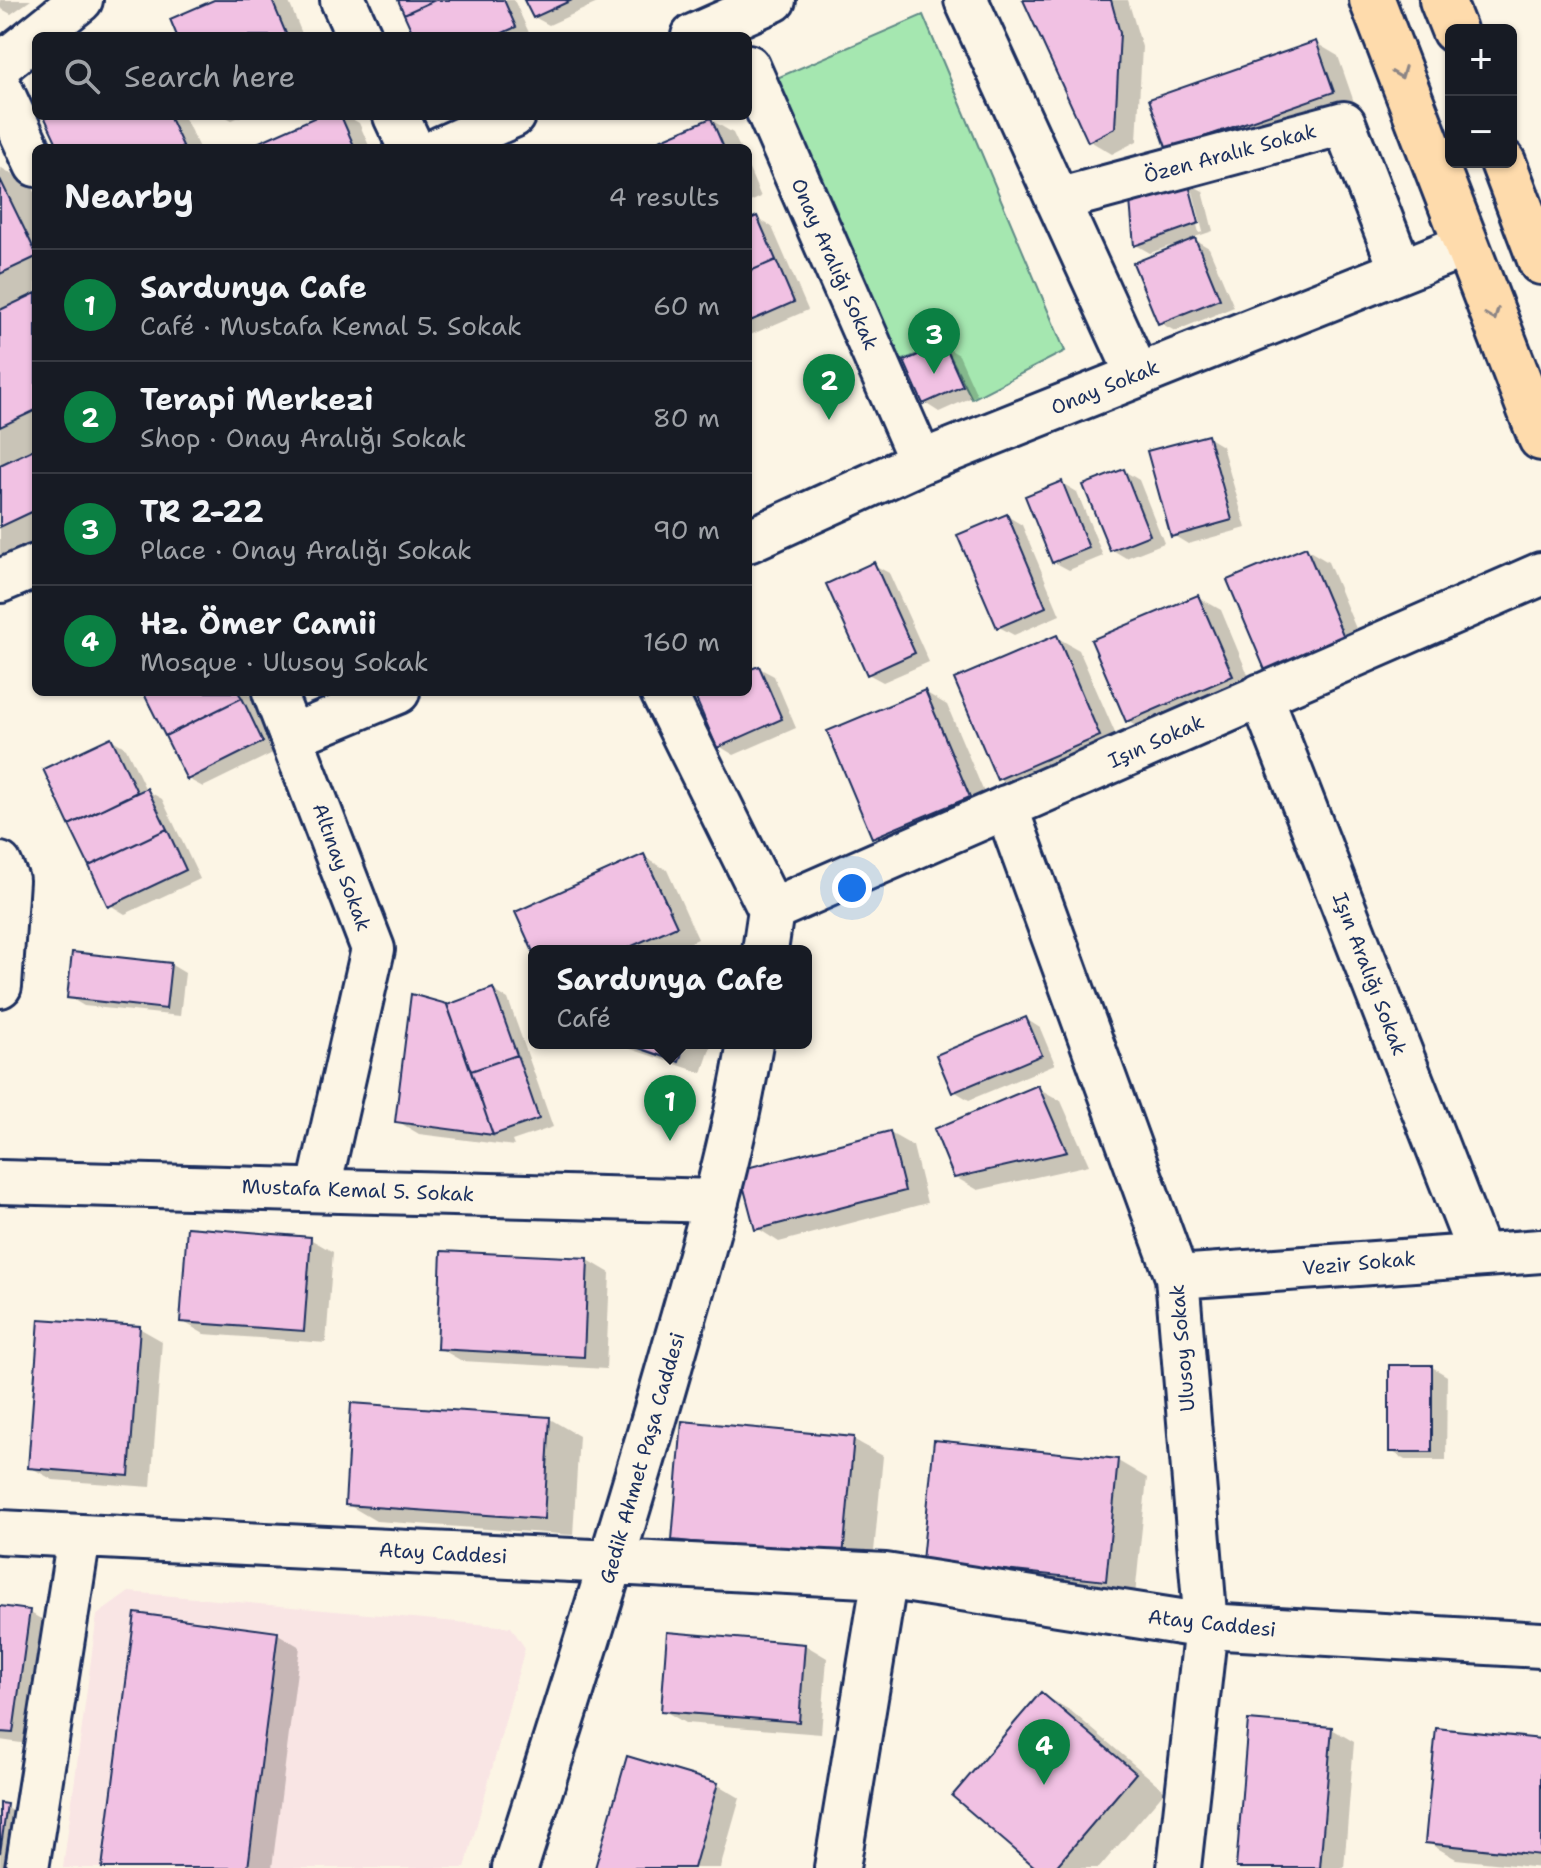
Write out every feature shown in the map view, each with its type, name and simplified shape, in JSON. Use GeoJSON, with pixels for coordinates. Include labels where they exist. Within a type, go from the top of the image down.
{"type":"FeatureCollection","features":[{"type":"Feature","properties":{"kind":"main road"},"geometry":{"type":"LineString","coordinates":[[1372,0],[1541,438]]}},
{"type":"Feature","properties":{"kind":"main road"},"geometry":{"type":"LineString","coordinates":[[1442,0],[1452,24]]}},
{"type":"Feature","properties":{"kind":"main road"},"geometry":{"type":"LineString","coordinates":[[1506,168],[1536,238]]}},
{"type":"Feature","properties":{"kind":"street"},"geometry":{"type":"LineString","coordinates":[[41,32],[81,0]]}},
{"type":"Feature","properties":{"kind":"street"},"geometry":{"type":"LineString","coordinates":[[343,0],[357,32]]}},
{"type":"Feature","properties":{"kind":"street"},"geometry":{"type":"LineString","coordinates":[[718,31],[774,0]]}},
{"type":"Feature","properties":{"kind":"street"},"geometry":{"type":"LineString","coordinates":[[966,0],[1137,374]]}},
{"type":"Feature","properties":{"kind":"street"},"geometry":{"type":"LineString","coordinates":[[0,65],[32,39]]}},
{"type":"Feature","properties":{"kind":"street","name":"Onay Aralığı Sokak"},"geometry":{"type":"LineString","coordinates":[[752,75],[921,462]]}},
{"type":"Feature","properties":{"kind":"street"},"geometry":{"type":"LineString","coordinates":[[0,87],[32,156]]}},
{"type":"Feature","properties":{"kind":"street"},"geometry":{"type":"LineString","coordinates":[[398,120],[409,144]]}},
{"type":"Feature","properties":{"kind":"street"},"geometry":{"type":"LineString","coordinates":[[450,144],[504,120]]}},
{"type":"Feature","properties":{"kind":"street","name":"Özen Aralık Sokak"},"geometry":{"type":"LineString","coordinates":[[1057,200],[1344,123],[1401,270]]}},
{"type":"Feature","properties":{"kind":"street","name":"Onay Sokak"},"geometry":{"type":"LineString","coordinates":[[752,539],[921,462],[1466,245]]}},
{"type":"Feature","properties":{"kind":"street"},"geometry":{"type":"LineString","coordinates":[[0,581],[32,568]]}},
{"type":"Feature","properties":{"kind":"street","name":"Işın Sokak"},"geometry":{"type":"LineString","coordinates":[[768,930],[1006,807],[1541,574]]}},
{"type":"Feature","properties":{"kind":"street","name":"Işın Aralığı Sokak"},"geometry":{"type":"LineString","coordinates":[[1261,695],[1479,1253]]}},
{"type":"Feature","properties":{"kind":"street","name":"Altınay Sokak"},"geometry":{"type":"LineString","coordinates":[[276,696],[294,735],[373,949],[319,1188]]}},
{"type":"Feature","properties":{"kind":"street"},"geometry":{"type":"LineString","coordinates":[[294,735],[388,696]]}},
{"type":"Feature","properties":{"kind":"street"},"geometry":{"type":"LineString","coordinates":[[665,696],[768,930]]}},
{"type":"Feature","properties":{"kind":"street","name":"Ulusoy Sokak"},"geometry":{"type":"LineString","coordinates":[[1006,807],[1177,1277],[1206,1626],[1179,1868]]}},
{"type":"Feature","properties":{"kind":"street"},"geometry":{"type":"LineString","coordinates":[[0,864],[7,880],[0,986]]}},
{"type":"Feature","properties":{"kind":"street","name":"Gedik Ahmet Paşa Caddesi"},"geometry":{"type":"LineString","coordinates":[[515,1868],[613,1562],[717,1201],[736,1129],[749,1049]]}},
{"type":"Feature","properties":{"kind":"street","name":"Mustafa Kemal 5. Sokak"},"geometry":{"type":"LineString","coordinates":[[0,1182],[319,1188],[717,1201]]}},
{"type":"Feature","properties":{"kind":"street","name":"Vezir Sokak"},"geometry":{"type":"LineString","coordinates":[[1177,1277],[1479,1253],[1541,1251]]}},
{"type":"Feature","properties":{"kind":"street","name":"Atay Caddesi"},"geometry":{"type":"LineString","coordinates":[[0,1532],[885,1576],[1206,1626],[1541,1645]]}},
{"type":"Feature","properties":{"kind":"street"},"geometry":{"type":"LineString","coordinates":[[27,1868],[79,1536]]}},
{"type":"Feature","properties":{"kind":"street"},"geometry":{"type":"LineString","coordinates":[[837,1868],[885,1576]]}},
{"type":"Feature","properties":{"kind":"shaded area"},"geometry":{"type":"Polygon","coordinates":[[[129,1592],[511,1627],[525,1648],[465,1868],[63,1868],[97,1615],[129,1592]]]}},
{"type":"Feature","properties":{"kind":"green space"},"geometry":{"type":"Polygon","coordinates":[[[923,15],[1065,351],[972,399],[944,344],[887,366],[763,84],[923,15]]]}},
{"type":"Feature","properties":{"kind":"building"},"geometry":{"type":"Polygon","coordinates":[[[214,0],[272,0],[285,32],[175,32],[170,19],[214,0]]]}},
{"type":"Feature","properties":{"kind":"building"},"geometry":{"type":"Polygon","coordinates":[[[398,0],[435,0],[404,14],[398,0]]]}},
{"type":"Feature","properties":{"kind":"building"},"geometry":{"type":"Polygon","coordinates":[[[435,0],[504,0],[516,27],[505,32],[412,32],[404,14],[435,0]]]}},
{"type":"Feature","properties":{"kind":"building"},"geometry":{"type":"Polygon","coordinates":[[[524,0],[572,0],[533,18],[524,0]]]}},
{"type":"Feature","properties":{"kind":"building"},"geometry":{"type":"Polygon","coordinates":[[[1023,0],[1111,0],[1120,33],[1115,128],[1088,142],[1023,0]]]}},
{"type":"Feature","properties":{"kind":"building"},"geometry":{"type":"Polygon","coordinates":[[[1316,41],[1334,92],[1167,150],[1149,99],[1316,41]]]}},
{"type":"Feature","properties":{"kind":"building"},"geometry":{"type":"Polygon","coordinates":[[[46,120],[171,120],[182,144],[57,144],[46,120]]]}},
{"type":"Feature","properties":{"kind":"building"},"geometry":{"type":"Polygon","coordinates":[[[309,120],[343,120],[353,144],[255,144],[309,120]]]}},
{"type":"Feature","properties":{"kind":"building"},"geometry":{"type":"Polygon","coordinates":[[[712,120],[722,144],[650,144],[712,120]]]}},
{"type":"Feature","properties":{"kind":"building"},"geometry":{"type":"Polygon","coordinates":[[[0,179],[32,245],[32,259],[0,274],[0,179]]]}},
{"type":"Feature","properties":{"kind":"building"},"geometry":{"type":"Polygon","coordinates":[[[1188,181],[1199,223],[1134,246],[1130,200],[1188,181]]]}},
{"type":"Feature","properties":{"kind":"building"},"geometry":{"type":"Polygon","coordinates":[[[757,216],[776,260],[752,270],[752,218],[757,216]]]}},
{"type":"Feature","properties":{"kind":"building"},"geometry":{"type":"Polygon","coordinates":[[[1195,238],[1220,299],[1158,324],[1133,263],[1195,238]]]}},
{"type":"Feature","properties":{"kind":"building"},"geometry":{"type":"Polygon","coordinates":[[[776,260],[794,302],[752,320],[752,270],[776,260]]]}},
{"type":"Feature","properties":{"kind":"building"},"geometry":{"type":"Polygon","coordinates":[[[32,295],[32,412],[0,427],[0,310],[32,295]]]}},
{"type":"Feature","properties":{"kind":"building"},"geometry":{"type":"Polygon","coordinates":[[[944,344],[963,386],[923,404],[904,361],[944,344]]]}},
{"type":"Feature","properties":{"kind":"building"},"geometry":{"type":"Polygon","coordinates":[[[1208,435],[1232,520],[1171,537],[1147,451],[1208,435]]]}},
{"type":"Feature","properties":{"kind":"building"},"geometry":{"type":"Polygon","coordinates":[[[32,450],[32,512],[0,527],[0,465],[32,450]]]}},
{"type":"Feature","properties":{"kind":"building"},"geometry":{"type":"Polygon","coordinates":[[[1124,469],[1150,535],[1110,551],[1083,485],[1124,469]]]}},
{"type":"Feature","properties":{"kind":"building"},"geometry":{"type":"Polygon","coordinates":[[[1062,481],[1089,548],[1052,563],[1025,496],[1062,481]]]}},
{"type":"Feature","properties":{"kind":"building"},"geometry":{"type":"Polygon","coordinates":[[[1007,514],[1046,607],[997,628],[957,535],[1007,514]]]}},
{"type":"Feature","properties":{"kind":"building"},"geometry":{"type":"Polygon","coordinates":[[[1306,547],[1344,637],[1265,670],[1227,580],[1306,547]]]}},
{"type":"Feature","properties":{"kind":"building"},"geometry":{"type":"Polygon","coordinates":[[[874,562],[915,653],[867,675],[826,584],[874,562]]]}},
{"type":"Feature","properties":{"kind":"building"},"geometry":{"type":"Polygon","coordinates":[[[1198,595],[1233,676],[1126,722],[1091,640],[1198,595]]]}},
{"type":"Feature","properties":{"kind":"building"},"geometry":{"type":"Polygon","coordinates":[[[1057,635],[1100,736],[997,780],[954,679],[1057,635]]]}},
{"type":"Feature","properties":{"kind":"building"},"geometry":{"type":"Polygon","coordinates":[[[759,666],[782,719],[717,748],[695,696],[752,696],[752,669],[759,666]]]}},
{"type":"Feature","properties":{"kind":"building"},"geometry":{"type":"Polygon","coordinates":[[[925,690],[970,797],[872,838],[827,731],[925,690]]]}},
{"type":"Feature","properties":{"kind":"building"},"geometry":{"type":"Polygon","coordinates":[[[145,696],[242,698],[165,736],[145,696]]]}},
{"type":"Feature","properties":{"kind":"building"},"geometry":{"type":"Polygon","coordinates":[[[242,698],[263,742],[187,780],[165,736],[242,698]]]}},
{"type":"Feature","properties":{"kind":"building"},"geometry":{"type":"Polygon","coordinates":[[[111,737],[137,792],[69,825],[43,769],[111,737]]]}},
{"type":"Feature","properties":{"kind":"building"},"geometry":{"type":"Polygon","coordinates":[[[147,788],[167,829],[89,866],[69,825],[147,788]]]}},
{"type":"Feature","properties":{"kind":"building"},"geometry":{"type":"Polygon","coordinates":[[[167,829],[186,870],[108,907],[89,866],[167,829]]]}},
{"type":"Feature","properties":{"kind":"building"},"geometry":{"type":"Polygon","coordinates":[[[644,854],[677,926],[634,945],[530,945],[515,912],[644,854]]]}},
{"type":"Feature","properties":{"kind":"building"},"geometry":{"type":"Polygon","coordinates":[[[72,952],[171,963],[166,1009],[67,998],[72,952]]]}},
{"type":"Feature","properties":{"kind":"building"},"geometry":{"type":"Polygon","coordinates":[[[493,988],[517,1055],[471,1071],[447,1005],[493,988]]]}},
{"type":"Feature","properties":{"kind":"building"},"geometry":{"type":"Polygon","coordinates":[[[411,994],[447,1004],[493,1135],[395,1122],[411,994]]]}},
{"type":"Feature","properties":{"kind":"building"},"geometry":{"type":"Polygon","coordinates":[[[1026,1017],[1042,1055],[952,1093],[936,1055],[1026,1017]]]}},
{"type":"Feature","properties":{"kind":"building"},"geometry":{"type":"Polygon","coordinates":[[[641,1049],[683,1049],[679,1062],[641,1049]]]}},
{"type":"Feature","properties":{"kind":"building"},"geometry":{"type":"Polygon","coordinates":[[[517,1055],[539,1119],[493,1135],[471,1071],[517,1055]]]}},
{"type":"Feature","properties":{"kind":"building"},"geometry":{"type":"Polygon","coordinates":[[[1038,1085],[1067,1152],[954,1178],[934,1129],[1038,1085]]]}},
{"type":"Feature","properties":{"kind":"building"},"geometry":{"type":"Polygon","coordinates":[[[890,1131],[905,1191],[755,1230],[739,1170],[890,1131]]]}},
{"type":"Feature","properties":{"kind":"building"},"geometry":{"type":"Polygon","coordinates":[[[187,1227],[311,1237],[304,1331],[180,1322],[187,1227]]]}},
{"type":"Feature","properties":{"kind":"building"},"geometry":{"type":"Polygon","coordinates":[[[441,1251],[588,1258],[584,1357],[437,1349],[441,1251]]]}},
{"type":"Feature","properties":{"kind":"building"},"geometry":{"type":"Polygon","coordinates":[[[39,1319],[140,1326],[129,1476],[28,1468],[39,1319]]]}},
{"type":"Feature","properties":{"kind":"building"},"geometry":{"type":"Polygon","coordinates":[[[1389,1365],[1432,1365],[1432,1452],[1389,1452],[1389,1365]]]}},
{"type":"Feature","properties":{"kind":"building"},"geometry":{"type":"Polygon","coordinates":[[[351,1403],[550,1417],[544,1519],[345,1505],[351,1403]]]}},
{"type":"Feature","properties":{"kind":"building"},"geometry":{"type":"Polygon","coordinates":[[[682,1421],[854,1437],[843,1557],[672,1540],[682,1421]]]}},
{"type":"Feature","properties":{"kind":"building"},"geometry":{"type":"Polygon","coordinates":[[[934,1440],[1118,1459],[1106,1581],[922,1561],[934,1440]]]}},
{"type":"Feature","properties":{"kind":"building"},"geometry":{"type":"Polygon","coordinates":[[[0,1606],[30,1610],[13,1733],[0,1732],[0,1606]]]}},
{"type":"Feature","properties":{"kind":"building"},"geometry":{"type":"Polygon","coordinates":[[[135,1613],[278,1632],[248,1868],[102,1868],[135,1613]]]}},
{"type":"Feature","properties":{"kind":"building"},"geometry":{"type":"Polygon","coordinates":[[[667,1632],[805,1644],[799,1722],[661,1711],[667,1632]]]}},
{"type":"Feature","properties":{"kind":"building"},"geometry":{"type":"Polygon","coordinates":[[[1041,1692],[1136,1773],[1055,1868],[1036,1868],[952,1796],[1041,1692]]]}},
{"type":"Feature","properties":{"kind":"building"},"geometry":{"type":"Polygon","coordinates":[[[1248,1720],[1332,1727],[1320,1868],[1236,1868],[1248,1720]]]}},
{"type":"Feature","properties":{"kind":"building"},"geometry":{"type":"Polygon","coordinates":[[[1436,1728],[1541,1739],[1541,1855],[1425,1843],[1436,1728]]]}},
{"type":"Feature","properties":{"kind":"building"},"geometry":{"type":"Polygon","coordinates":[[[627,1756],[718,1783],[694,1868],[595,1868],[627,1756]]]}},
{"type":"Feature","properties":{"kind":"building"},"geometry":{"type":"Polygon","coordinates":[[[0,1803],[7,1804],[0,1853],[0,1803]]]}},
{"type":"Feature","properties":{"kind":"place","name":"TR 2-22"},"geometry":{"type":"Point","coordinates":[934,374]}},
{"type":"Feature","properties":{"kind":"place","name":"Terapi Merkezi"},"geometry":{"type":"Point","coordinates":[829,420]}},
{"type":"Feature","properties":{"kind":"place","name":"Sardunya Cafe"},"geometry":{"type":"Point","coordinates":[670,1141]}},
{"type":"Feature","properties":{"kind":"place","name":"Hz. Ömer Camii"},"geometry":{"type":"Point","coordinates":[1044,1785]}}]}
